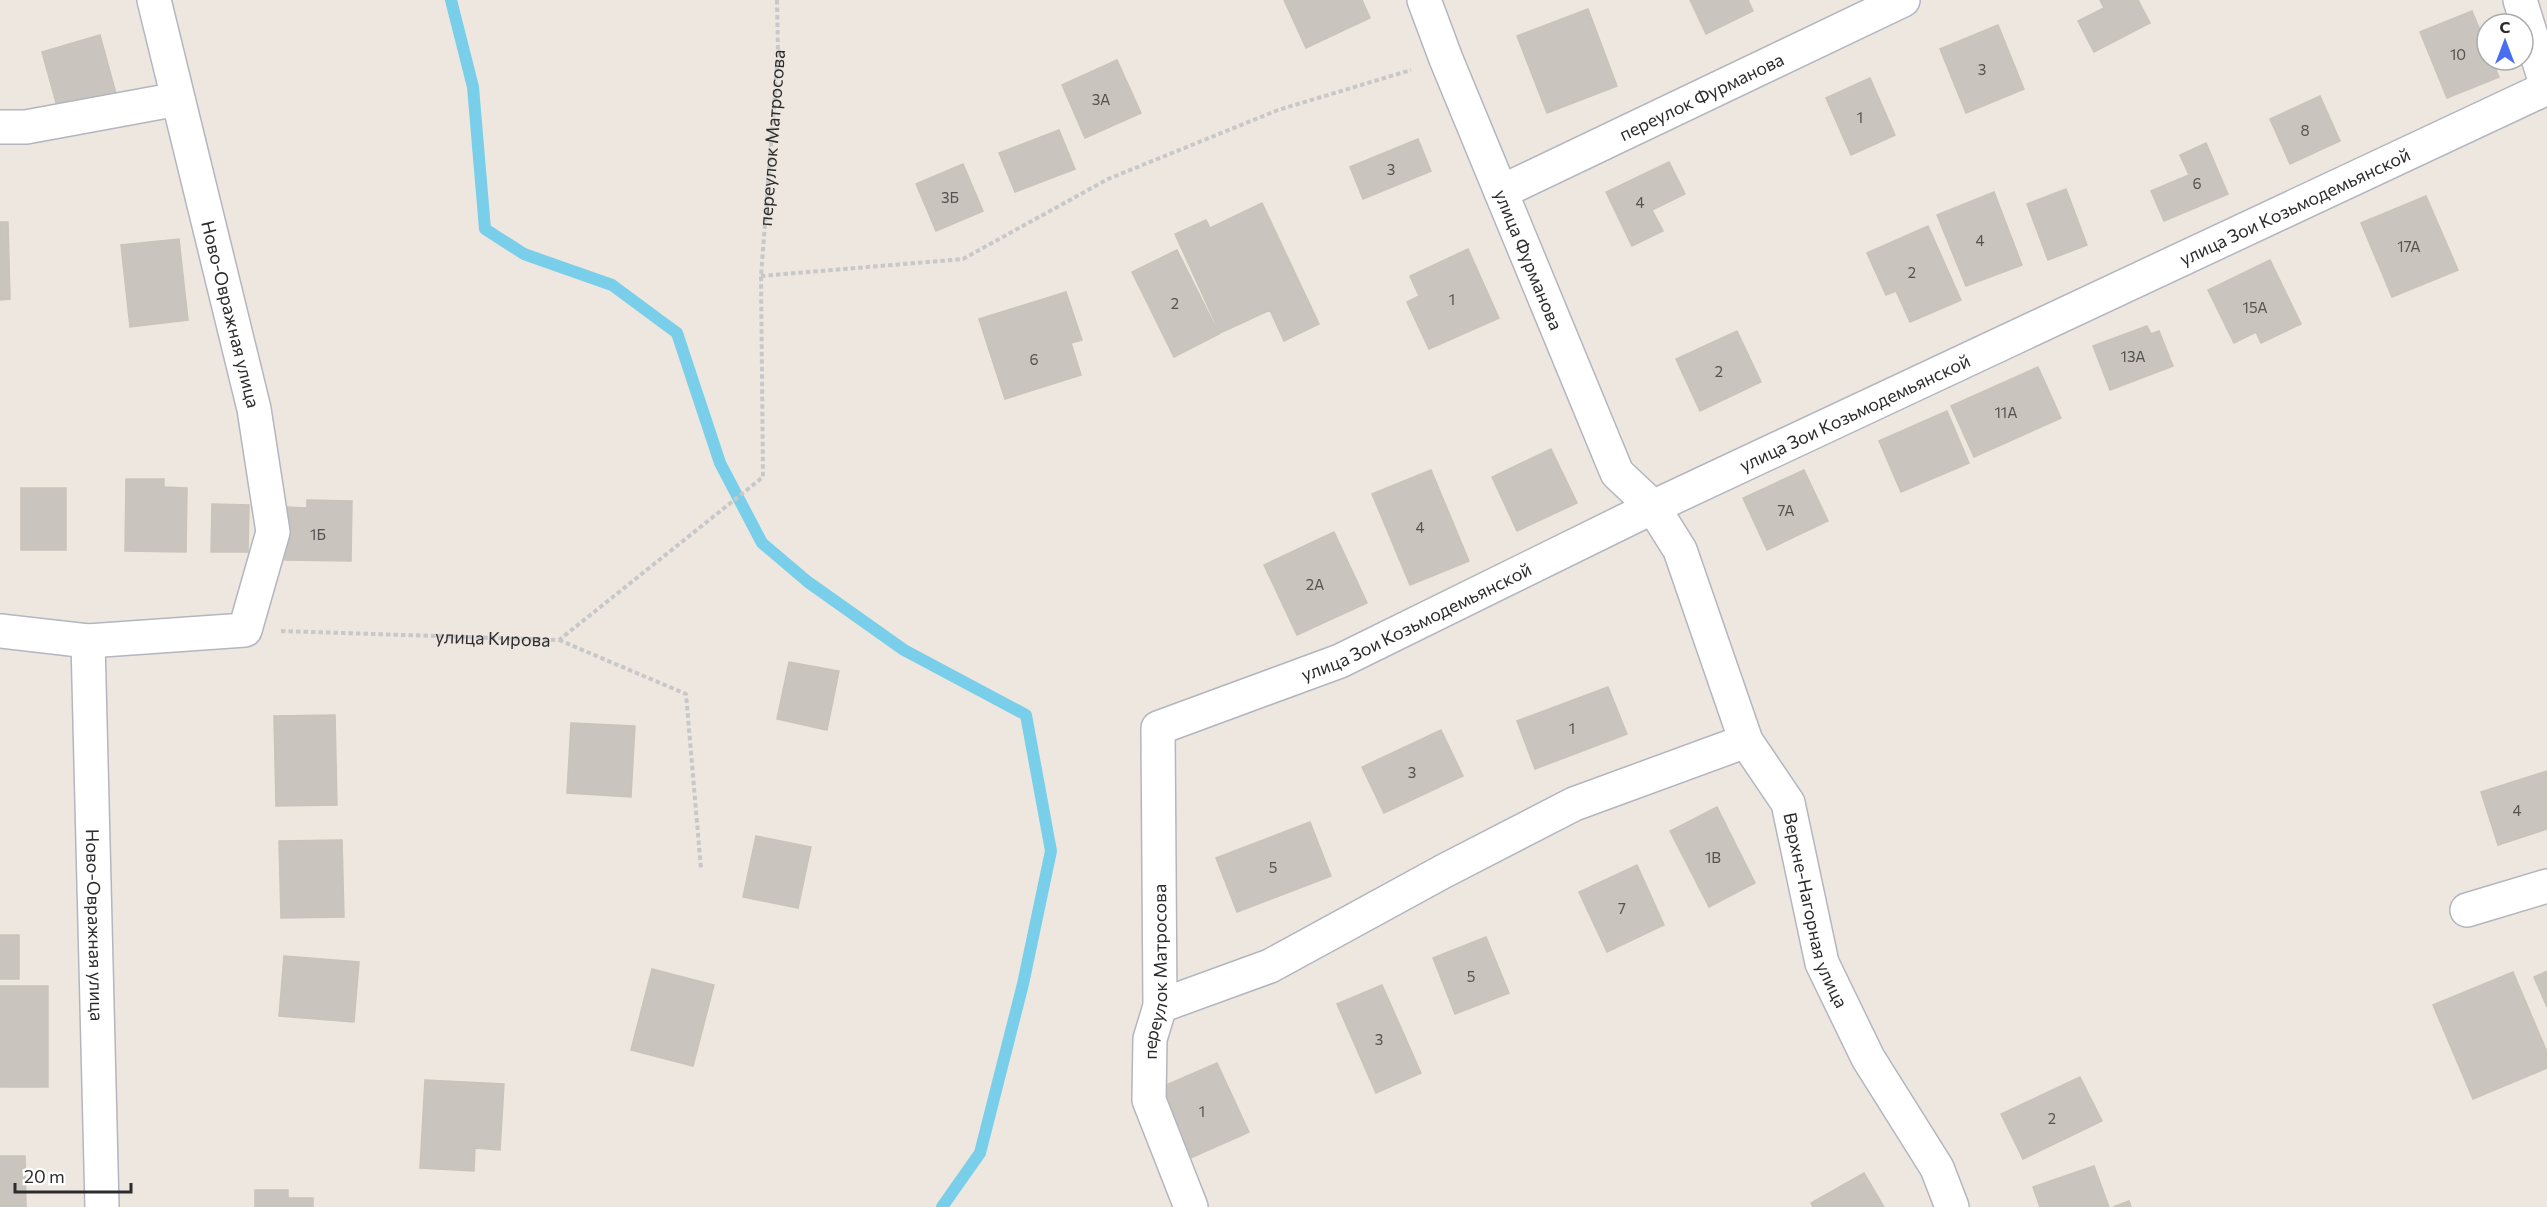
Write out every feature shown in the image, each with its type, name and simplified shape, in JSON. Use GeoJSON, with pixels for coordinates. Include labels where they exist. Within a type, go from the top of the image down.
{"type":"FeatureCollection","features":[{"type":"Feature","properties":{"kind":"street","name":"Ново-Овражная улица"},"geometry":{"type":"LineString","coordinates":[[154,0],[254,409],[273,532],[245,630]]}},
{"type":"Feature","properties":{"kind":"street","name":"улица Фурманова"},"geometry":{"type":"LineString","coordinates":[[1424,0],[1446,59],[1617,473],[1653,507]]}},
{"type":"Feature","properties":{"kind":"street","name":"переулок Фурманова"},"geometry":{"type":"LineString","coordinates":[[1501,192],[1903,0]]}},
{"type":"Feature","properties":{"kind":"street"},"geometry":{"type":"LineString","coordinates":[[2520,0],[2547,88]]}},
{"type":"Feature","properties":{"kind":"street","name":"улица Зои Козьмодемьянской"},"geometry":{"type":"LineString","coordinates":[[1158,728],[1340,661],[1653,507],[2547,88]]}},
{"type":"Feature","properties":{"kind":"street"},"geometry":{"type":"LineString","coordinates":[[0,127],[26,127],[178,99]]}},
{"type":"Feature","properties":{"kind":"street","name":"Верхне-Нагорная улица"},"geometry":{"type":"LineString","coordinates":[[1653,507],[1680,550],[1746,741],[1788,802],[1822,963],[1868,1058],[1937,1167],[1952,1207]]}},
{"type":"Feature","properties":{"kind":"street"},"geometry":{"type":"LineString","coordinates":[[0,631],[88,640],[245,630]]}},
{"type":"Feature","properties":{"kind":"street","name":"Ново-Овражная улица"},"geometry":{"type":"LineString","coordinates":[[88,640],[102,1207]]}},
{"type":"Feature","properties":{"kind":"street","name":"переулок Матросова"},"geometry":{"type":"LineString","coordinates":[[1158,728],[1160,1006],[1150,1039],[1149,1100],[1191,1207]]}},
{"type":"Feature","properties":{"kind":"street"},"geometry":{"type":"LineString","coordinates":[[1160,1006],[1270,966],[1444,871],[1574,804],[1746,741]]}},
{"type":"Feature","properties":{"kind":"street"},"geometry":{"type":"LineString","coordinates":[[2467,910],[2547,886]]}},
{"type":"Feature","properties":{"kind":"path","name":"переулок Матросова"},"geometry":{"type":"LineString","coordinates":[[761,276],[778,53],[777,0]]}},
{"type":"Feature","properties":{"kind":"path"},"geometry":{"type":"LineString","coordinates":[[761,276],[963,259],[1119,175],[1278,110],[1446,59]]}},
{"type":"Feature","properties":{"kind":"path","name":"улица Кирова"},"geometry":{"type":"LineString","coordinates":[[245,630],[559,640],[763,477],[761,276]]}},
{"type":"Feature","properties":{"kind":"path"},"geometry":{"type":"LineString","coordinates":[[559,640],[686,694],[701,868]]}},
{"type":"Feature","properties":{"kind":"building"},"geometry":{"type":"Polygon","coordinates":[[[1284,0],[1362,0],[1370,18],[1306,48],[1284,0]]]}},
{"type":"Feature","properties":{"kind":"building"},"geometry":{"type":"Polygon","coordinates":[[[1690,0],[1748,0],[1753,11],[1706,34],[1690,0]]]}},
{"type":"Feature","properties":{"kind":"building"},"geometry":{"type":"Polygon","coordinates":[[[2100,0],[2138,0],[2150,23],[2094,52],[2078,21],[2104,8],[2100,0]]]}},
{"type":"Feature","properties":{"kind":"building"},"geometry":{"type":"Polygon","coordinates":[[[1588,9],[1617,86],[1547,113],[1517,36],[1588,9]]]}},
{"type":"Feature","properties":{"kind":"building"},"geometry":{"type":"Polygon","coordinates":[[[2472,11],[2475,18],[2475,72],[2497,72],[2499,77],[2447,98],[2420,32],[2472,11]]]}},
{"type":"Feature","properties":{"kind":"building"},"geometry":{"type":"Polygon","coordinates":[[[1998,25],[2024,89],[1966,113],[1940,49],[1998,25]]]}},
{"type":"Feature","properties":{"kind":"building"},"geometry":{"type":"Polygon","coordinates":[[[100,35],[118,101],[60,117],[42,52],[100,35]]]}},
{"type":"Feature","properties":{"kind":"building"},"geometry":{"type":"Polygon","coordinates":[[[1117,60],[1141,113],[1085,138],[1062,85],[1117,60]]]}},
{"type":"Feature","properties":{"kind":"building"},"geometry":{"type":"Polygon","coordinates":[[[1870,78],[1895,135],[1851,155],[1826,98],[1870,78]]]}},
{"type":"Feature","properties":{"kind":"building"},"geometry":{"type":"Polygon","coordinates":[[[2320,96],[2340,141],[2290,164],[2270,119],[2320,96]]]}},
{"type":"Feature","properties":{"kind":"building"},"geometry":{"type":"Polygon","coordinates":[[[1059,130],[1075,169],[1015,192],[999,153],[1059,130]]]}},
{"type":"Feature","properties":{"kind":"building"},"geometry":{"type":"Polygon","coordinates":[[[1418,139],[1431,171],[1363,199],[1350,167],[1418,139]]]}},
{"type":"Feature","properties":{"kind":"building"},"geometry":{"type":"Polygon","coordinates":[[[2206,143],[2228,194],[2164,221],[2151,191],[2189,175],[2180,155],[2206,143]]]}},
{"type":"Feature","properties":{"kind":"building"},"geometry":{"type":"Polygon","coordinates":[[[1669,162],[1685,194],[1652,210],[1663,231],[1632,246],[1606,192],[1669,162]]]}},
{"type":"Feature","properties":{"kind":"building"},"geometry":{"type":"Polygon","coordinates":[[[963,164],[983,211],[936,231],[916,184],[963,164]]]}},
{"type":"Feature","properties":{"kind":"building"},"geometry":{"type":"Polygon","coordinates":[[[2066,189],[2087,245],[2048,260],[2027,204],[2066,189]]]}},
{"type":"Feature","properties":{"kind":"building"},"geometry":{"type":"Polygon","coordinates":[[[1994,192],[2022,265],[1966,286],[1937,215],[1994,192]]]}},
{"type":"Feature","properties":{"kind":"building"},"geometry":{"type":"Polygon","coordinates":[[[2426,196],[2458,270],[2392,297],[2361,223],[2426,196]]]}},
{"type":"Feature","properties":{"kind":"building"},"geometry":{"type":"Polygon","coordinates":[[[1262,203],[1319,324],[1284,341],[1270,310],[1220,333],[1175,234],[1206,220],[1210,228],[1262,203]]]}},
{"type":"Feature","properties":{"kind":"building"},"geometry":{"type":"Polygon","coordinates":[[[0,222],[8,222],[10,299],[0,300],[0,222]]]}},
{"type":"Feature","properties":{"kind":"building"},"geometry":{"type":"Polygon","coordinates":[[[1928,226],[1961,300],[1910,322],[1896,291],[1886,295],[1867,253],[1928,226]]]}},
{"type":"Feature","properties":{"kind":"building"},"geometry":{"type":"Polygon","coordinates":[[[179,239],[188,320],[130,327],[121,245],[179,239]]]}},
{"type":"Feature","properties":{"kind":"building"},"geometry":{"type":"Polygon","coordinates":[[[1468,249],[1499,318],[1429,349],[1407,302],[1419,296],[1410,276],[1468,249]]]}},
{"type":"Feature","properties":{"kind":"building"},"geometry":{"type":"Polygon","coordinates":[[[1177,250],[1219,334],[1174,357],[1132,272],[1177,250]]]}},
{"type":"Feature","properties":{"kind":"building"},"geometry":{"type":"Polygon","coordinates":[[[2270,260],[2301,324],[2261,343],[2256,332],[2234,343],[2208,290],[2270,260]]]}},
{"type":"Feature","properties":{"kind":"building"},"geometry":{"type":"Polygon","coordinates":[[[1066,292],[1082,340],[1071,343],[1081,375],[1005,399],[979,319],[1066,292]]]}},
{"type":"Feature","properties":{"kind":"building"},"geometry":{"type":"Polygon","coordinates":[[[2147,326],[2151,334],[2159,331],[2173,366],[2110,390],[2093,346],[2147,326]]]}},
{"type":"Feature","properties":{"kind":"building"},"geometry":{"type":"Polygon","coordinates":[[[1737,331],[1761,382],[1700,411],[1676,359],[1737,331]]]}},
{"type":"Feature","properties":{"kind":"building"},"geometry":{"type":"Polygon","coordinates":[[[2038,367],[2061,418],[1974,457],[1951,406],[2038,367]]]}},
{"type":"Feature","properties":{"kind":"building"},"geometry":{"type":"Polygon","coordinates":[[[1947,411],[1969,463],[1901,492],[1879,441],[1947,411]]]}},
{"type":"Feature","properties":{"kind":"building"},"geometry":{"type":"Polygon","coordinates":[[[1551,449],[1577,503],[1517,531],[1492,477],[1551,449]]]}},
{"type":"Feature","properties":{"kind":"building"},"geometry":{"type":"Polygon","coordinates":[[[1431,470],[1469,561],[1410,585],[1372,494],[1431,470]]]}},
{"type":"Feature","properties":{"kind":"building"},"geometry":{"type":"Polygon","coordinates":[[[1804,470],[1828,521],[1767,550],[1743,498],[1804,470]]]}},
{"type":"Feature","properties":{"kind":"building"},"geometry":{"type":"Polygon","coordinates":[[[126,479],[164,479],[164,487],[187,488],[186,552],[125,551],[126,479]]]}},
{"type":"Feature","properties":{"kind":"building"},"geometry":{"type":"Polygon","coordinates":[[[21,488],[66,488],[66,550],[21,550],[21,488]]]}},
{"type":"Feature","properties":{"kind":"building"},"geometry":{"type":"Polygon","coordinates":[[[307,500],[352,501],[351,561],[285,560],[286,507],[307,508],[307,500]]]}},
{"type":"Feature","properties":{"kind":"building"},"geometry":{"type":"Polygon","coordinates":[[[212,504],[249,505],[248,552],[211,552],[212,504]]]}},
{"type":"Feature","properties":{"kind":"building"},"geometry":{"type":"Polygon","coordinates":[[[1334,532],[1367,603],[1297,635],[1264,565],[1334,532]]]}},
{"type":"Feature","properties":{"kind":"building"},"geometry":{"type":"Polygon","coordinates":[[[789,662],[839,671],[827,730],[777,719],[789,662]]]}},
{"type":"Feature","properties":{"kind":"building"},"geometry":{"type":"Polygon","coordinates":[[[1608,687],[1627,734],[1535,769],[1517,721],[1608,687]]]}},
{"type":"Feature","properties":{"kind":"building"},"geometry":{"type":"Polygon","coordinates":[[[335,715],[337,805],[276,806],[274,716],[335,715]]]}},
{"type":"Feature","properties":{"kind":"building"},"geometry":{"type":"Polygon","coordinates":[[[571,723],[635,726],[631,797],[567,793],[571,723]]]}},
{"type":"Feature","properties":{"kind":"building"},"geometry":{"type":"Polygon","coordinates":[[[1441,730],[1463,776],[1384,813],[1362,767],[1441,730]]]}},
{"type":"Feature","properties":{"kind":"building"},"geometry":{"type":"Polygon","coordinates":[[[2547,771],[2547,829],[2498,845],[2481,792],[2547,771]]]}},
{"type":"Feature","properties":{"kind":"building"},"geometry":{"type":"Polygon","coordinates":[[[1717,807],[1755,883],[1709,907],[1670,831],[1717,807]]]}},
{"type":"Feature","properties":{"kind":"building"},"geometry":{"type":"Polygon","coordinates":[[[1310,822],[1331,876],[1237,912],[1216,858],[1310,822]]]}},
{"type":"Feature","properties":{"kind":"building"},"geometry":{"type":"Polygon","coordinates":[[[756,836],[811,847],[798,908],[743,897],[756,836]]]}},
{"type":"Feature","properties":{"kind":"building"},"geometry":{"type":"Polygon","coordinates":[[[342,840],[344,917],[281,918],[279,841],[342,840]]]}},
{"type":"Feature","properties":{"kind":"building"},"geometry":{"type":"Polygon","coordinates":[[[1637,865],[1664,925],[1607,952],[1579,892],[1637,865]]]}},
{"type":"Feature","properties":{"kind":"building"},"geometry":{"type":"Polygon","coordinates":[[[0,935],[19,935],[19,979],[0,979],[0,935]]]}},
{"type":"Feature","properties":{"kind":"building"},"geometry":{"type":"Polygon","coordinates":[[[1486,937],[1509,993],[1455,1014],[1433,958],[1486,937]]]}},
{"type":"Feature","properties":{"kind":"building"},"geometry":{"type":"Polygon","coordinates":[[[284,956],[359,962],[354,1022],[279,1016],[284,956]]]}},
{"type":"Feature","properties":{"kind":"building"},"geometry":{"type":"Polygon","coordinates":[[[652,969],[714,985],[693,1066],[631,1050],[652,969]]]}},
{"type":"Feature","properties":{"kind":"building"},"geometry":{"type":"Polygon","coordinates":[[[2547,971],[2547,1007],[2534,977],[2547,971]]]}},
{"type":"Feature","properties":{"kind":"building"},"geometry":{"type":"Polygon","coordinates":[[[2513,972],[2547,1052],[2547,1068],[2473,1099],[2433,1005],[2513,972]]]}},
{"type":"Feature","properties":{"kind":"building"},"geometry":{"type":"Polygon","coordinates":[[[1382,985],[1421,1073],[1376,1093],[1337,1004],[1382,985]]]}},
{"type":"Feature","properties":{"kind":"building"},"geometry":{"type":"Polygon","coordinates":[[[0,986],[48,986],[48,1087],[0,1087],[0,986]]]}},
{"type":"Feature","properties":{"kind":"building"},"geometry":{"type":"Polygon","coordinates":[[[1217,1063],[1249,1132],[1186,1160],[1155,1090],[1217,1063]]]}},
{"type":"Feature","properties":{"kind":"building"},"geometry":{"type":"Polygon","coordinates":[[[2080,1077],[2102,1121],[2023,1159],[2001,1114],[2080,1077]]]}},
{"type":"Feature","properties":{"kind":"building"},"geometry":{"type":"Polygon","coordinates":[[[425,1080],[504,1084],[500,1150],[475,1148],[474,1171],[420,1168],[425,1080]]]}},
{"type":"Feature","properties":{"kind":"building"},"geometry":{"type":"Polygon","coordinates":[[[0,1156],[25,1156],[26,1207],[0,1207],[0,1156]]]}},
{"type":"Feature","properties":{"kind":"building"},"geometry":{"type":"Polygon","coordinates":[[[2094,1166],[2109,1207],[2040,1207],[2033,1187],[2094,1166]]]}},
{"type":"Feature","properties":{"kind":"building"},"geometry":{"type":"Polygon","coordinates":[[[1864,1173],[1884,1207],[1813,1207],[1811,1203],[1864,1173]]]}},
{"type":"Feature","properties":{"kind":"building"},"geometry":{"type":"Polygon","coordinates":[[[255,1190],[288,1190],[288,1198],[313,1198],[313,1207],[255,1207],[255,1190]]]}},
{"type":"Feature","properties":{"kind":"building"},"geometry":{"type":"Polygon","coordinates":[[[2129,1201],[2131,1207],[2113,1207],[2129,1201]]]}},
{"type":"Feature","properties":{"kind":"waterway"},"geometry":{"type":"LineString","coordinates":[[451,0],[473,87],[485,229],[524,254],[612,285],[677,333],[720,463],[762,543],[808,582],[904,650],[1026,715],[1051,851],[1023,984],[980,1153],[942,1207]]}}]}
